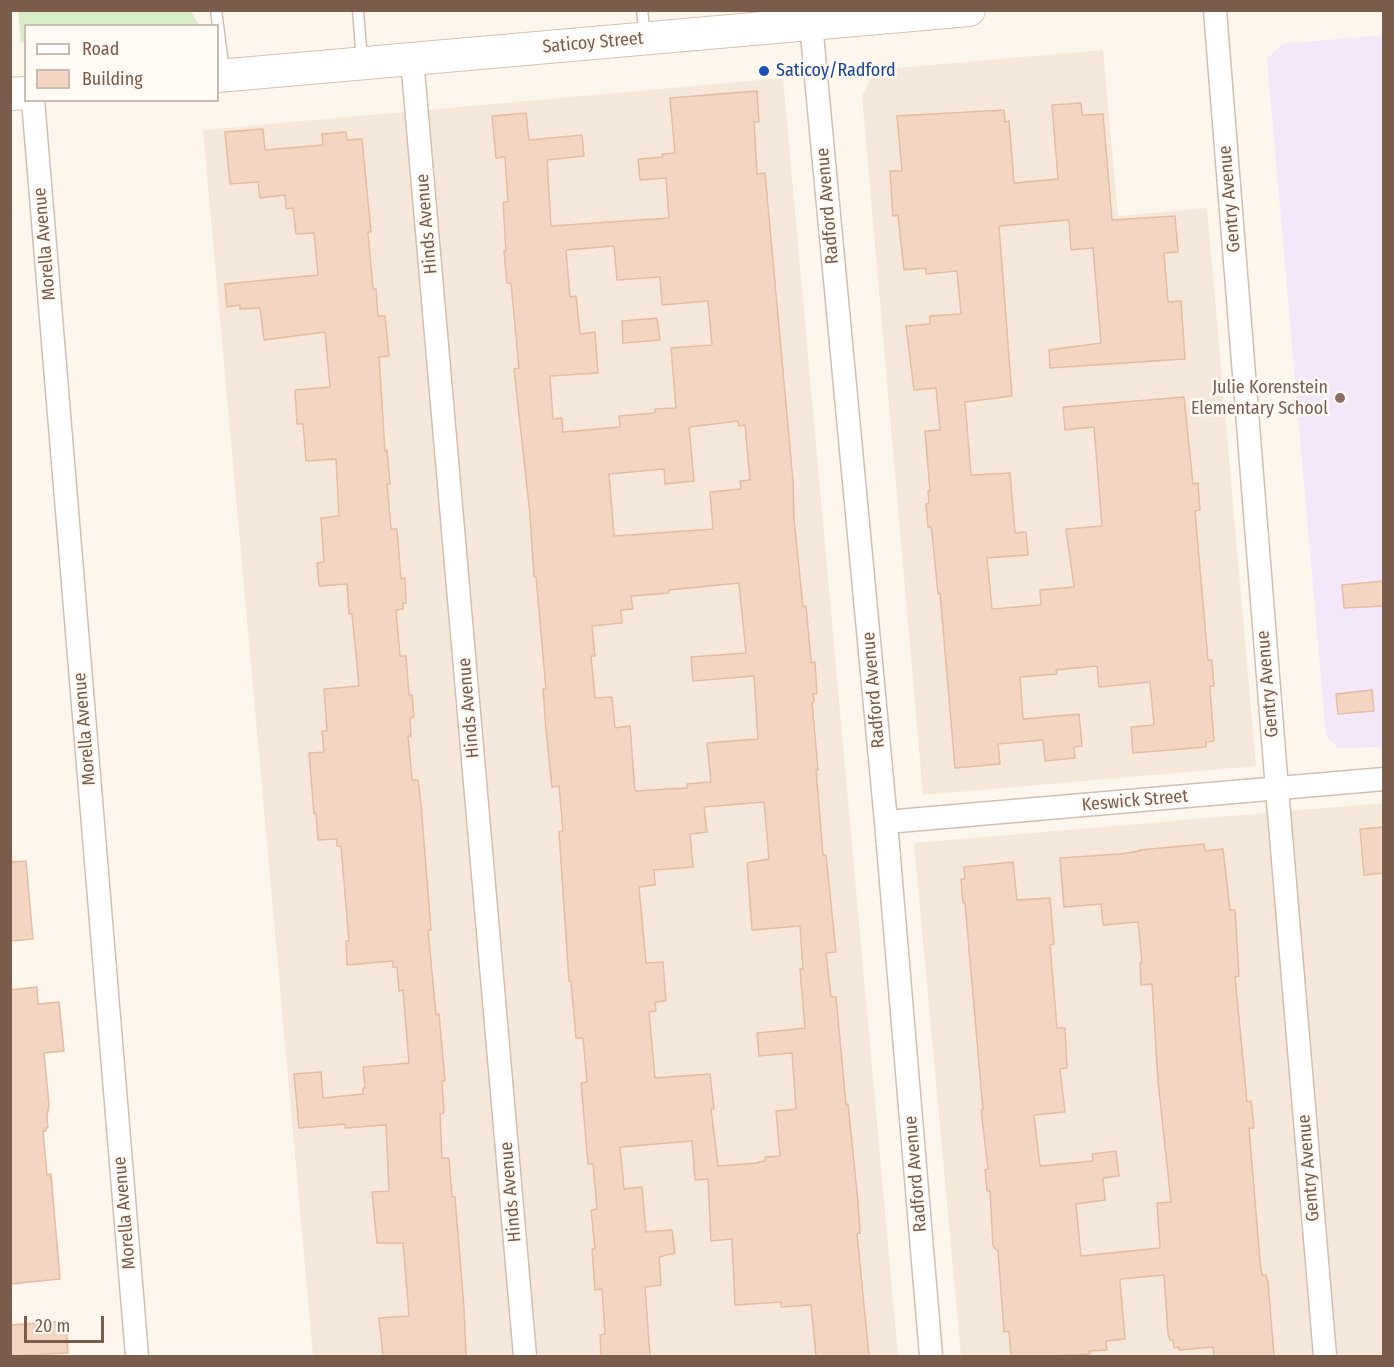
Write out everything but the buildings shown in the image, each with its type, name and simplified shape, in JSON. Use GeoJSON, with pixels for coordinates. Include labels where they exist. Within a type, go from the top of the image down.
{"type":"FeatureCollection","features":[{"type":"Feature","properties":{"kind":"main road","name":"Saticoy Street"},"geometry":{"type":"LineString","coordinates":[[221,75],[412,59],[644,25],[811,24],[969,10]]}},
{"type":"Feature","properties":{"kind":"street","name":"Gentry Avenue"},"geometry":{"type":"LineString","coordinates":[[1215,10],[1325,1356]]}},
{"type":"Feature","properties":{"kind":"street","name":"Radford Avenue"},"geometry":{"type":"LineString","coordinates":[[811,24],[886,822],[931,1356]]}},
{"type":"Feature","properties":{"kind":"street","name":"Hinds Avenue"},"geometry":{"type":"LineString","coordinates":[[412,59],[525,1356]]}},
{"type":"Feature","properties":{"kind":"street","name":"Morella Avenue"},"geometry":{"type":"LineString","coordinates":[[33,102],[137,1356]]}},
{"type":"Feature","properties":{"kind":"street","name":"Keswick Street"},"geometry":{"type":"LineString","coordinates":[[886,822],[1383,779]]}},
{"type":"Feature","properties":{"kind":"lane"},"geometry":{"type":"LineString","coordinates":[[358,10],[363,63]]}},
{"type":"Feature","properties":{"kind":"lane"},"geometry":{"type":"LineString","coordinates":[[219,49],[221,75]]}},
{"type":"Feature","properties":{"kind":"shaded area","name":"Julie Korenstein Elementary School"},"geometry":{"type":"Polygon","coordinates":[[[1383,35],[1384,747],[1338,748],[1326,736],[1267,59],[1282,44],[1383,35]]]}},
{"type":"Feature","properties":{"kind":"shaded area"},"geometry":{"type":"Polygon","coordinates":[[[1103,50],[1118,216],[1207,208],[1256,766],[923,795],[862,96],[875,70],[1103,50]]]}},
{"type":"Feature","properties":{"kind":"shaded area"},"geometry":{"type":"Polygon","coordinates":[[[783,78],[898,1356],[313,1356],[203,130],[783,78]]]}},
{"type":"Feature","properties":{"kind":"shaded area"},"geometry":{"type":"Polygon","coordinates":[[[1383,803],[1383,1356],[961,1356],[914,843],[1383,803]]]}},
{"type":"Feature","properties":{"kind":"green space"},"geometry":{"type":"Polygon","coordinates":[[[18,11],[191,11],[198,24],[24,24],[24,42],[21,43],[18,11]]]}},
{"type":"Feature","properties":{"kind":"place","name":"Saticoy/Radford"},"geometry":{"type":"Point","coordinates":[764,71]}},
{"type":"Feature","properties":{"kind":"place","name":"Julie Korenstein Elementary School"},"geometry":{"type":"Point","coordinates":[1340,398]}}]}
